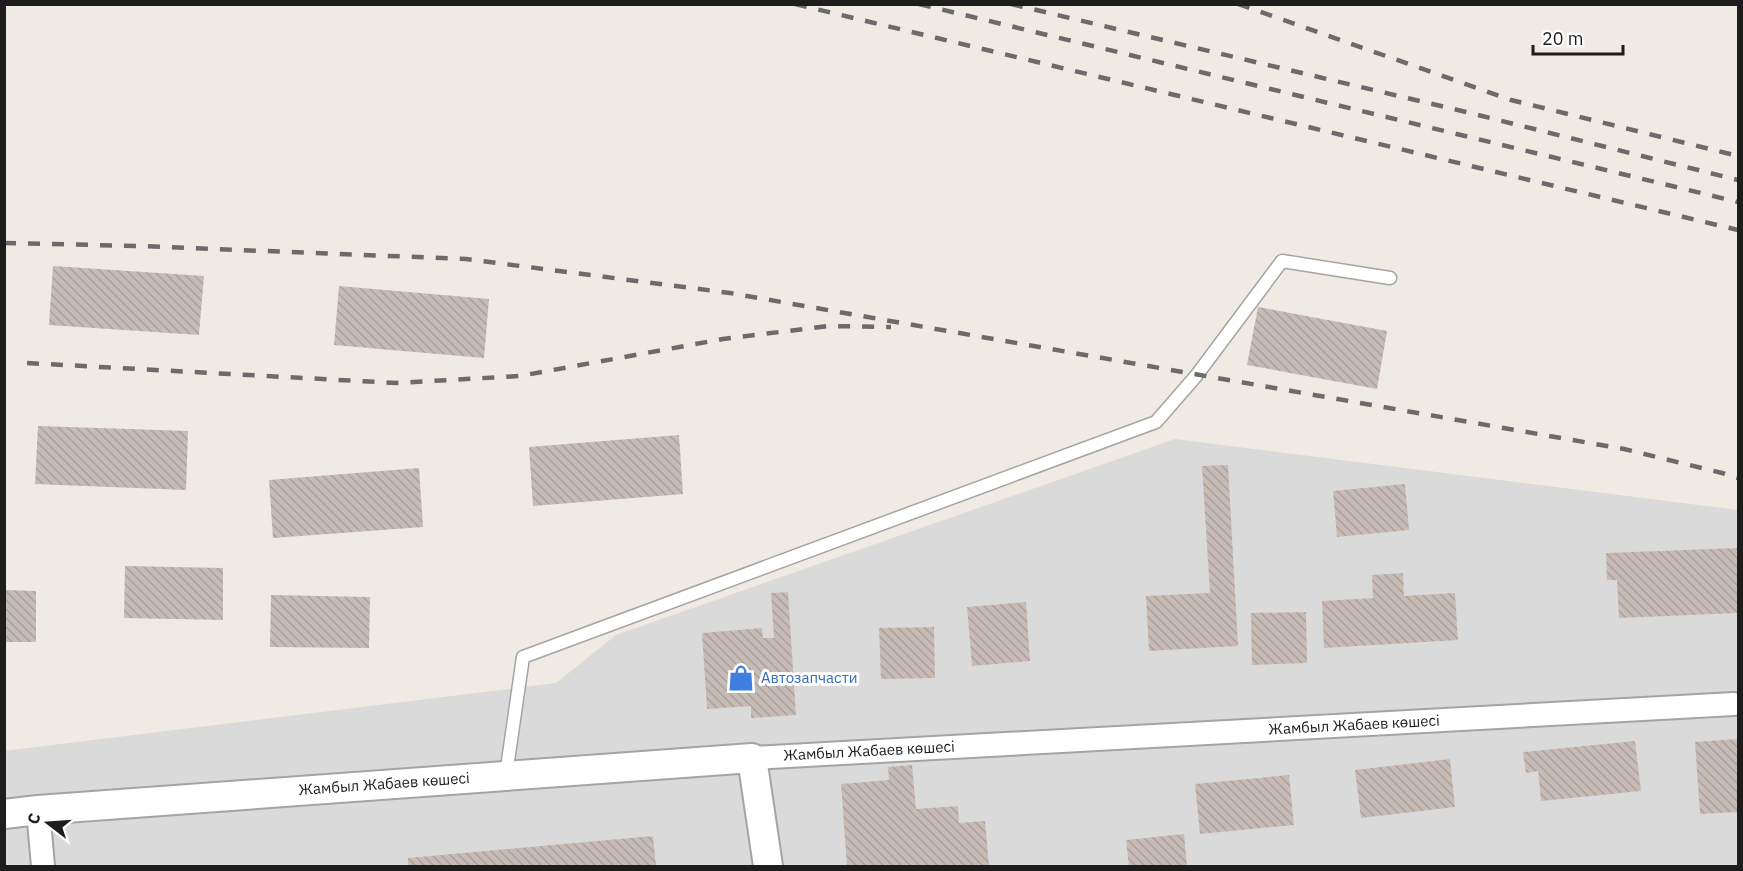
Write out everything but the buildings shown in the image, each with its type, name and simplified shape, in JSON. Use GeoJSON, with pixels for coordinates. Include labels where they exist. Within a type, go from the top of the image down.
{"type":"FeatureCollection","features":[{"type":"Feature","properties":{"kind":"street","name":"Жамбыл Жабаев көшесі"},"geometry":{"type":"LineString","coordinates":[[4,814],[752,758],[1734,704]]}},
{"type":"Feature","properties":{"kind":"street"},"geometry":{"type":"LineString","coordinates":[[752,758],[768,867]]}},
{"type":"Feature","properties":{"kind":"street"},"geometry":{"type":"LineString","coordinates":[[38,810],[43,867]]}},
{"type":"Feature","properties":{"kind":"lane"},"geometry":{"type":"LineString","coordinates":[[506,775],[523,657],[1156,422],[1196,376],[1282,261],[1390,278]]}},
{"type":"Feature","properties":{"kind":"shaded area"},"geometry":{"type":"Polygon","coordinates":[[[1175,439],[1738,510],[1738,866],[5,866],[4,751],[556,683],[616,635],[1175,439]]]}},
{"type":"Feature","properties":{"kind":"railway"},"geometry":{"type":"LineString","coordinates":[[795,4],[1738,230]]}},
{"type":"Feature","properties":{"kind":"railway"},"geometry":{"type":"LineString","coordinates":[[919,4],[1738,202]]}},
{"type":"Feature","properties":{"kind":"railway"},"geometry":{"type":"LineString","coordinates":[[1011,4],[1466,112],[1738,180]]}},
{"type":"Feature","properties":{"kind":"railway"},"geometry":{"type":"LineString","coordinates":[[1238,4],[1511,100],[1738,156]]}},
{"type":"Feature","properties":{"kind":"railway"},"geometry":{"type":"LineString","coordinates":[[4,243],[466,259],[730,293],[1624,449],[1738,478]]}},
{"type":"Feature","properties":{"kind":"railway"},"geometry":{"type":"LineString","coordinates":[[27,363],[396,383],[520,376],[723,339],[828,326],[891,327]]}},
{"type":"Feature","properties":{"kind":"place","name":"Автозапчасти"},"geometry":{"type":"Point","coordinates":[741,678]}}]}
